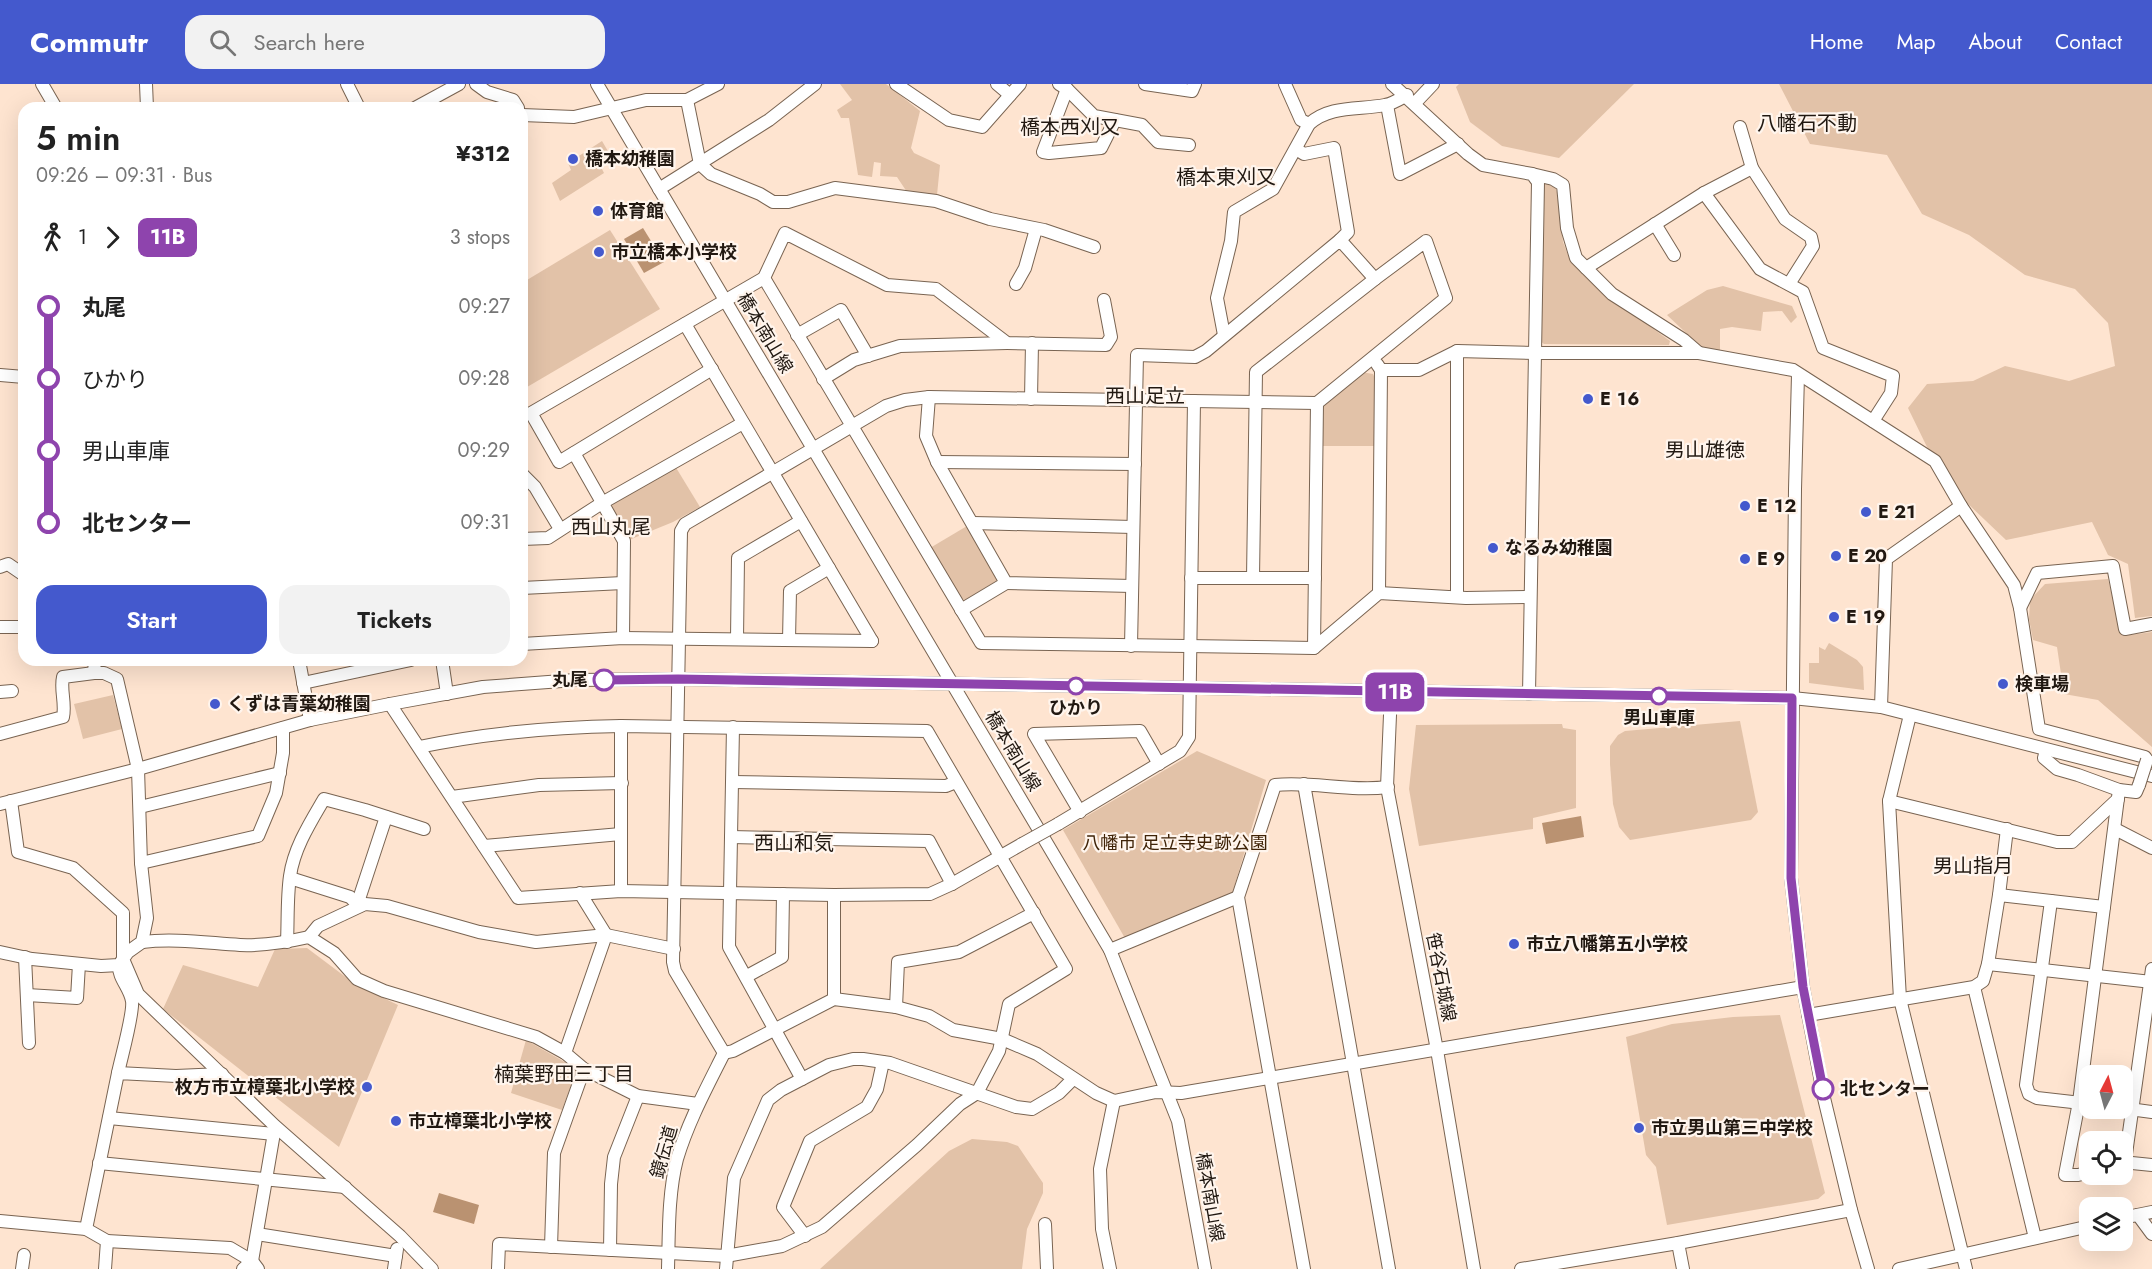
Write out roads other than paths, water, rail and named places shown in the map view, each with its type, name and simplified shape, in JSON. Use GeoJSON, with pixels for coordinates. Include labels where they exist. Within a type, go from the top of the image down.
{"type":"FeatureCollection","features":[{"type":"Feature","properties":{"kind":"street"},"geometry":{"type":"LineString","coordinates":[[42,84],[52,102]]}},
{"type":"Feature","properties":{"kind":"street"},"geometry":{"type":"LineString","coordinates":[[146,84],[147,102]]}},
{"type":"Feature","properties":{"kind":"street"},"geometry":{"type":"LineString","coordinates":[[426,102],[459,84]]}},
{"type":"Feature","properties":{"kind":"street"},"geometry":{"type":"LineString","coordinates":[[476,84],[488,92],[514,102]]}},
{"type":"Feature","properties":{"kind":"street","name":"橋本南山線"},"geometry":{"type":"LineString","coordinates":[[597,84],[1110,950],[1178,1121],[1205,1269]]}},
{"type":"Feature","properties":{"kind":"street"},"geometry":{"type":"LineString","coordinates":[[528,116],[574,117],[646,100],[687,100],[718,84]]}},
{"type":"Feature","properties":{"kind":"street"},"geometry":{"type":"LineString","coordinates":[[659,189],[769,120],[815,84]]}},
{"type":"Feature","properties":{"kind":"street"},"geometry":{"type":"LineString","coordinates":[[896,84],[949,120],[982,127],[1020,84]]}},
{"type":"Feature","properties":{"kind":"street"},"geometry":{"type":"LineString","coordinates":[[997,84],[1010,95]]}},
{"type":"Feature","properties":{"kind":"street"},"geometry":{"type":"LineString","coordinates":[[1145,84],[1192,91],[1195,84]]}},
{"type":"Feature","properties":{"kind":"street"},"geometry":{"type":"LineString","coordinates":[[1285,84],[1301,120],[1309,124]]}},
{"type":"Feature","properties":{"kind":"street"},"geometry":{"type":"LineString","coordinates":[[1392,84],[1483,165],[1553,179],[1563,185],[1567,228],[1576,258],[1612,294],[1684,340],[1699,353]]}},
{"type":"Feature","properties":{"kind":"street"},"geometry":{"type":"LineString","coordinates":[[1224,335],[1217,298],[1231,241],[1234,212],[1273,189],[1309,124],[1317,117],[1360,106],[1387,105],[1411,99],[1433,84]]}},
{"type":"Feature","properties":{"kind":"street"},"geometry":{"type":"LineString","coordinates":[[350,85],[357,102]]}},
{"type":"Feature","properties":{"kind":"street"},"geometry":{"type":"LineString","coordinates":[[1115,120],[1101,148],[1043,152],[1063,86],[1094,116],[1142,125],[1158,142],[1189,145]]}},
{"type":"Feature","properties":{"kind":"street"},"geometry":{"type":"LineString","coordinates":[[687,100],[700,165],[711,174],[760,194],[773,202],[788,202],[836,188],[936,201],[990,219],[1036,229],[1094,247]]}},
{"type":"Feature","properties":{"kind":"street"},"geometry":{"type":"LineString","coordinates":[[1387,105],[1400,174],[1458,144]]}},
{"type":"Feature","properties":{"kind":"street"},"geometry":{"type":"LineString","coordinates":[[1740,127],[1752,168],[1785,219],[1811,237],[1813,246],[1789,284]]}},
{"type":"Feature","properties":{"kind":"street"},"geometry":{"type":"LineString","coordinates":[[1131,646],[1137,355],[1195,357],[1206,351],[1348,232],[1334,148],[1304,154],[1296,149]]}},
{"type":"Feature","properties":{"kind":"street"},"geometry":{"type":"LineString","coordinates":[[1586,268],[1704,194],[1752,168]]}},
{"type":"Feature","properties":{"kind":"street"},"geometry":{"type":"LineString","coordinates":[[1529,694],[1538,182],[1532,174]]}},
{"type":"Feature","properties":{"kind":"street"},"geometry":{"type":"LineString","coordinates":[[1704,194],[1760,269],[1803,292],[1823,348],[1893,376],[1891,393],[1873,421]]}},
{"type":"Feature","properties":{"kind":"street"},"geometry":{"type":"LineString","coordinates":[[1655,224],[1674,255]]}},
{"type":"Feature","properties":{"kind":"street"},"geometry":{"type":"LineString","coordinates":[[1016,284],[1025,268],[1036,229]]}},
{"type":"Feature","properties":{"kind":"street"},"geometry":{"type":"LineString","coordinates":[[712,369],[559,462],[531,413],[764,278],[785,233],[887,285],[936,289],[1007,343]]}},
{"type":"Feature","properties":{"kind":"street"},"geometry":{"type":"LineString","coordinates":[[1340,240],[1375,279]]}},
{"type":"Feature","properties":{"kind":"street"},"geometry":{"type":"LineString","coordinates":[[1253,578],[1256,402],[1257,372],[1426,241],[1446,298],[1317,403],[1256,402],[1194,401],[1136,400],[1031,399],[929,397],[905,400],[886,406],[685,524],[681,531],[678,638],[673,962],[675,971],[724,1053],[733,1051],[834,999],[896,1007],[929,1016],[953,1030],[1002,1039],[1037,1054],[1072,1079],[1114,1101],[1156,1092],[1181,1093],[1803,987]]}},
{"type":"Feature","properties":{"kind":"street"},"geometry":{"type":"LineString","coordinates":[[764,278],[981,643],[1314,648],[1379,593],[1457,597],[1530,597]]}},
{"type":"Feature","properties":{"kind":"street"},"geometry":{"type":"LineString","coordinates":[[823,379],[854,360],[900,346],[1007,343],[1106,345],[1111,337],[1104,300]]}},
{"type":"Feature","properties":{"kind":"street"},"geometry":{"type":"LineString","coordinates":[[797,335],[841,310],[868,356]]}},
{"type":"Feature","properties":{"kind":"street"},"geometry":{"type":"LineString","coordinates":[[528,644],[623,638],[872,641],[685,324]]}},
{"type":"Feature","properties":{"kind":"street"},"geometry":{"type":"LineString","coordinates":[[1031,399],[1032,343]]}},
{"type":"Feature","properties":{"kind":"street"},"geometry":{"type":"LineString","coordinates":[[1457,351],[1457,597]]}},
{"type":"Feature","properties":{"kind":"street"},"geometry":{"type":"LineString","coordinates":[[1381,370],[1419,370],[1457,351],[1535,354],[1699,353],[1793,370],[1935,461],[1961,506],[2014,585],[2020,608],[2039,729],[2145,757],[2147,760],[2136,792],[2119,795],[2057,769],[2044,758],[2046,750]]}},
{"type":"Feature","properties":{"kind":"street"},"geometry":{"type":"LineString","coordinates":[[1373,358],[1381,370],[1379,593]]}},
{"type":"Feature","properties":{"kind":"street"},"geometry":{"type":"LineString","coordinates":[[0,375],[18,376]]}},
{"type":"Feature","properties":{"kind":"street"},"geometry":{"type":"LineString","coordinates":[[1798,375],[1791,878],[1803,987],[1824,1098],[1868,1269]]}},
{"type":"Feature","properties":{"kind":"street"},"geometry":{"type":"LineString","coordinates":[[929,397],[926,436],[937,462],[1006,583]]}},
{"type":"Feature","properties":{"kind":"street"},"geometry":{"type":"LineString","coordinates":[[390,704],[518,898],[621,891],[834,895],[930,894],[1080,812],[1180,751],[1189,737],[1194,401]]}},
{"type":"Feature","properties":{"kind":"street"},"geometry":{"type":"LineString","coordinates":[[1314,648],[1317,403]]}},
{"type":"Feature","properties":{"kind":"street"},"geometry":{"type":"LineString","coordinates":[[528,539],[548,538],[602,503],[743,423]]}},
{"type":"Feature","properties":{"kind":"street"},"geometry":{"type":"LineString","coordinates":[[574,453],[624,541],[623,638]]}},
{"type":"Feature","properties":{"kind":"street"},"geometry":{"type":"LineString","coordinates":[[937,462],[1134,464]]}},
{"type":"Feature","properties":{"kind":"street"},"geometry":{"type":"LineString","coordinates":[[528,480],[560,530]]}},
{"type":"Feature","properties":{"kind":"street"},"geometry":{"type":"LineString","coordinates":[[1881,707],[1886,559],[1961,506]]}},
{"type":"Feature","properties":{"kind":"street"},"geometry":{"type":"LineString","coordinates":[[736,639],[738,558],[801,521]]}},
{"type":"Feature","properties":{"kind":"street"},"geometry":{"type":"LineString","coordinates":[[973,522],[1133,527]]}},
{"type":"Feature","properties":{"kind":"street"},"geometry":{"type":"LineString","coordinates":[[0,567],[8,564],[18,571]]}},
{"type":"Feature","properties":{"kind":"street"},"geometry":{"type":"LineString","coordinates":[[2020,608],[2037,573],[2113,566],[2125,629],[2152,624]]}},
{"type":"Feature","properties":{"kind":"street"},"geometry":{"type":"LineString","coordinates":[[789,640],[790,591],[829,568]]}},
{"type":"Feature","properties":{"kind":"street"},"geometry":{"type":"LineString","coordinates":[[1191,578],[1315,578]]}},
{"type":"Feature","properties":{"kind":"street"},"geometry":{"type":"LineString","coordinates":[[961,610],[1006,583],[1132,586]]}},
{"type":"Feature","properties":{"kind":"street"},"geometry":{"type":"LineString","coordinates":[[528,588],[623,584]]}},
{"type":"Feature","properties":{"kind":"street"},"geometry":{"type":"LineString","coordinates":[[0,627],[18,627]]}},
{"type":"Feature","properties":{"kind":"street"},"geometry":{"type":"LineString","coordinates":[[0,734],[63,717],[61,686],[63,677],[95,666],[117,679],[138,769],[141,863],[147,918],[142,942]]}},
{"type":"Feature","properties":{"kind":"street"},"geometry":{"type":"LineString","coordinates":[[300,666],[310,720]]}},
{"type":"Feature","properties":{"kind":"street"},"geometry":{"type":"LineString","coordinates":[[303,683],[383,666]]}},
{"type":"Feature","properties":{"kind":"street"},"geometry":{"type":"LineString","coordinates":[[443,666],[447,694]]}},
{"type":"Feature","properties":{"kind":"street"},"geometry":{"type":"LineString","coordinates":[[86,1229],[132,1002],[119,971],[123,913],[73,868],[18,852],[6,803],[138,769],[310,720],[483,687],[575,681],[678,679],[1792,698],[1881,707],[2152,776]]}},
{"type":"Feature","properties":{"kind":"street","name":"笹谷石城線"},"geometry":{"type":"LineString","coordinates":[[1391,692],[1388,787],[1437,1050],[1474,1269]]}},
{"type":"Feature","properties":{"kind":"street"},"geometry":{"type":"LineString","coordinates":[[1910,715],[1889,801],[1900,999],[1966,1269]]}},
{"type":"Feature","properties":{"kind":"street"},"geometry":{"type":"LineString","coordinates":[[621,726],[621,891]]}},
{"type":"Feature","properties":{"kind":"street"},"geometry":{"type":"LineString","coordinates":[[419,747],[478,736],[538,729],[621,726],[927,731],[1066,969],[1009,1004],[999,1051],[977,1094],[960,1104],[917,1145],[822,1227],[805,1236],[782,1246],[726,1256],[500,1244],[498,1269]]}},
{"type":"Feature","properties":{"kind":"street"},"geometry":{"type":"LineString","coordinates":[[733,727],[729,947],[802,1079]]}},
{"type":"Feature","properties":{"kind":"street"},"geometry":{"type":"LineString","coordinates":[[141,863],[258,836],[276,793],[283,753],[283,728]]}},
{"type":"Feature","properties":{"kind":"street"},"geometry":{"type":"LineString","coordinates":[[1080,812],[1034,734],[1140,732],[1159,764]]}},
{"type":"Feature","properties":{"kind":"street"},"geometry":{"type":"LineString","coordinates":[[140,807],[280,773]]}},
{"type":"Feature","properties":{"kind":"street"},"geometry":{"type":"LineString","coordinates":[[733,782],[946,786],[956,782]]}},
{"type":"Feature","properties":{"kind":"street"},"geometry":{"type":"LineString","coordinates":[[452,797],[539,785],[622,783]]}},
{"type":"Feature","properties":{"kind":"street"},"geometry":{"type":"LineString","coordinates":[[1304,784],[1389,1269]]}},
{"type":"Feature","properties":{"kind":"street"},"geometry":{"type":"LineString","coordinates":[[1304,1269],[1238,897],[1275,785],[1304,784],[1370,789],[1388,787]]}},
{"type":"Feature","properties":{"kind":"street"},"geometry":{"type":"LineString","coordinates":[[1889,801],[2056,842],[2072,842],[2119,795]]}},
{"type":"Feature","properties":{"kind":"street"},"geometry":{"type":"LineString","coordinates":[[2087,1065],[2094,975],[2119,795]]}},
{"type":"Feature","properties":{"kind":"street"},"geometry":{"type":"LineString","coordinates":[[287,942],[290,878],[299,844],[324,800],[424,829]]}},
{"type":"Feature","properties":{"kind":"street"},"geometry":{"type":"LineString","coordinates":[[359,906],[360,896],[386,817]]}},
{"type":"Feature","properties":{"kind":"street"},"geometry":{"type":"LineString","coordinates":[[1808,1016],[1974,987],[1983,981],[1988,964],[1999,895],[2007,829]]}},
{"type":"Feature","properties":{"kind":"street"},"geometry":{"type":"LineString","coordinates":[[2115,829],[2152,848]]}},
{"type":"Feature","properties":{"kind":"street"},"geometry":{"type":"LineString","coordinates":[[484,846],[621,834]]}},
{"type":"Feature","properties":{"kind":"street"},"geometry":{"type":"LineString","coordinates":[[731,837],[929,841],[952,884]]}},
{"type":"Feature","properties":{"kind":"street"},"geometry":{"type":"LineString","coordinates":[[290,878],[350,897],[359,906]]}},
{"type":"Feature","properties":{"kind":"street"},"geometry":{"type":"LineString","coordinates":[[579,893],[606,934]]}},
{"type":"Feature","properties":{"kind":"street"},"geometry":{"type":"LineString","coordinates":[[747,976],[782,957],[783,894]]}},
{"type":"Feature","properties":{"kind":"street"},"geometry":{"type":"LineString","coordinates":[[834,895],[834,999]]}},
{"type":"Feature","properties":{"kind":"street"},"geometry":{"type":"LineString","coordinates":[[1999,895],[2104,907]]}},
{"type":"Feature","properties":{"kind":"street"},"geometry":{"type":"LineString","coordinates":[[1110,950],[1238,897]]}},
{"type":"Feature","properties":{"kind":"street"},"geometry":{"type":"LineString","coordinates":[[2051,901],[2026,1086],[2029,1094],[2037,1098],[2079,1102]]}},
{"type":"Feature","properties":{"kind":"street"},"geometry":{"type":"LineString","coordinates":[[121,962],[128,952],[142,942],[160,940],[242,945],[287,942],[309,937],[318,926],[365,904],[387,906],[479,932],[536,942],[606,934],[674,949]]}},
{"type":"Feature","properties":{"kind":"street"},"geometry":{"type":"LineString","coordinates":[[896,1007],[898,962],[959,952],[1034,914]]}},
{"type":"Feature","properties":{"kind":"street"},"geometry":{"type":"LineString","coordinates":[[565,1053],[606,934]]}},
{"type":"Feature","properties":{"kind":"street"},"geometry":{"type":"LineString","coordinates":[[309,937],[334,953],[357,979],[395,994],[536,1037],[565,1053],[584,1069],[638,1096],[698,1104]]}},
{"type":"Feature","properties":{"kind":"street"},"geometry":{"type":"LineString","coordinates":[[0,952],[80,964],[121,962]]}},
{"type":"Feature","properties":{"kind":"street"},"geometry":{"type":"LineString","coordinates":[[25,957],[29,1043]]}},
{"type":"Feature","properties":{"kind":"street"},"geometry":{"type":"LineString","coordinates":[[121,962],[138,994],[222,1074],[275,1130],[345,1187],[400,1236],[432,1269]]}},
{"type":"Feature","properties":{"kind":"street"},"geometry":{"type":"LineString","coordinates":[[27,995],[77,998],[80,964]]}},
{"type":"Feature","properties":{"kind":"street"},"geometry":{"type":"LineString","coordinates":[[1988,964],[2094,975],[2152,978],[2133,1082]]}},
{"type":"Feature","properties":{"kind":"street"},"geometry":{"type":"LineString","coordinates":[[1974,987],[2035,1238]]}},
{"type":"Feature","properties":{"kind":"street","name":"鏡伝道"},"geometry":{"type":"LineString","coordinates":[[668,1269],[671,1191],[678,1158],[698,1104],[724,1053]]}},
{"type":"Feature","properties":{"kind":"street"},"geometry":{"type":"LineString","coordinates":[[726,1269],[734,1178],[768,1100],[781,1090],[829,1065],[853,1059],[883,1062],[1016,1107],[1032,1109],[1059,1093],[1072,1079]]}},
{"type":"Feature","properties":{"kind":"street"},"geometry":{"type":"LineString","coordinates":[[805,1236],[783,1207],[810,1141],[867,1107],[877,1089],[883,1062]]}},
{"type":"Feature","properties":{"kind":"street"},"geometry":{"type":"LineString","coordinates":[[551,1247],[554,1153],[584,1069]]}},
{"type":"Feature","properties":{"kind":"street"},"geometry":{"type":"LineString","coordinates":[[117,1072],[176,1076],[222,1074]]}},
{"type":"Feature","properties":{"kind":"street"},"geometry":{"type":"LineString","coordinates":[[610,1250],[611,1184],[614,1157],[638,1096]]}},
{"type":"Feature","properties":{"kind":"street"},"geometry":{"type":"LineString","coordinates":[[1110,1269],[1102,1229],[1100,1169],[1114,1101]]}},
{"type":"Feature","properties":{"kind":"street"},"geometry":{"type":"LineString","coordinates":[[2133,1110],[2152,1112]]}},
{"type":"Feature","properties":{"kind":"street"},"geometry":{"type":"LineString","coordinates":[[109,1118],[275,1130]]}},
{"type":"Feature","properties":{"kind":"street"},"geometry":{"type":"LineString","coordinates":[[2079,1175],[2065,1175],[2080,1119]]}},
{"type":"Feature","properties":{"kind":"street"},"geometry":{"type":"LineString","coordinates":[[0,1221],[86,1229],[107,1241],[230,1248],[251,1266],[275,1130]]}},
{"type":"Feature","properties":{"kind":"street"},"geometry":{"type":"LineString","coordinates":[[99,1163],[345,1187]]}},
{"type":"Feature","properties":{"kind":"street"},"geometry":{"type":"LineString","coordinates":[[2133,1163],[2152,1166]]}},
{"type":"Feature","properties":{"kind":"street"},"geometry":{"type":"LineString","coordinates":[[1521,1269],[1678,1243],[1851,1210]]}},
{"type":"Feature","properties":{"kind":"street"},"geometry":{"type":"LineString","coordinates":[[2133,1216],[2152,1212]]}},
{"type":"Feature","properties":{"kind":"street"},"geometry":{"type":"LineString","coordinates":[[2138,1215],[2152,1234]]}},
{"type":"Feature","properties":{"kind":"street"},"geometry":{"type":"LineString","coordinates":[[1045,1224],[1047,1269]]}},
{"type":"Feature","properties":{"kind":"street"},"geometry":{"type":"LineString","coordinates":[[1899,1269],[2079,1228]]}},
{"type":"Feature","properties":{"kind":"street"},"geometry":{"type":"LineString","coordinates":[[257,1234],[396,1256]]}},
{"type":"Feature","properties":{"kind":"street"},"geometry":{"type":"LineString","coordinates":[[394,1269],[400,1236]]}},
{"type":"Feature","properties":{"kind":"street"},"geometry":{"type":"LineString","coordinates":[[105,1269],[107,1241]]}},
{"type":"Feature","properties":{"kind":"street"},"geometry":{"type":"LineString","coordinates":[[1678,1243],[1683,1269]]}},
{"type":"Feature","properties":{"kind":"street"},"geometry":{"type":"LineString","coordinates":[[22,1269],[24,1255]]}},
{"type":"Feature","properties":{"kind":"place","name":"橋本幼稚園"},"geometry":{"type":"Point","coordinates":[573,159]}},
{"type":"Feature","properties":{"kind":"place","name":"体育館"},"geometry":{"type":"Point","coordinates":[598,211]}},
{"type":"Feature","properties":{"kind":"place","name":"市立橋本小学校"},"geometry":{"type":"Point","coordinates":[599,252]}},
{"type":"Feature","properties":{"kind":"place","name":"E １６"},"geometry":{"type":"Point","coordinates":[1588,399]}},
{"type":"Feature","properties":{"kind":"place","name":"E １２"},"geometry":{"type":"Point","coordinates":[1745,506]}},
{"type":"Feature","properties":{"kind":"place","name":"E ２１"},"geometry":{"type":"Point","coordinates":[1866,512]}},
{"type":"Feature","properties":{"kind":"place","name":"なるみ幼稚園"},"geometry":{"type":"Point","coordinates":[1493,548]}},
{"type":"Feature","properties":{"kind":"place","name":"E ２０"},"geometry":{"type":"Point","coordinates":[1836,556]}},
{"type":"Feature","properties":{"kind":"place","name":"E ９"},"geometry":{"type":"Point","coordinates":[1745,559]}},
{"type":"Feature","properties":{"kind":"place","name":"E １９"},"geometry":{"type":"Point","coordinates":[1834,617]}},
{"type":"Feature","properties":{"kind":"place","name":"丸尾"},"geometry":{"type":"Point","coordinates":[604,680]}},
{"type":"Feature","properties":{"kind":"place","name":"検車場"},"geometry":{"type":"Point","coordinates":[2003,684]}},
{"type":"Feature","properties":{"kind":"place","name":"ひかり"},"geometry":{"type":"Point","coordinates":[1076,686]}},
{"type":"Feature","properties":{"kind":"place","name":"男山車庫"},"geometry":{"type":"Point","coordinates":[1659,696]}},
{"type":"Feature","properties":{"kind":"place","name":"くずは青葉幼稚園"},"geometry":{"type":"Point","coordinates":[215,704]}},
{"type":"Feature","properties":{"kind":"place","name":"市立八幡第五小学校"},"geometry":{"type":"Point","coordinates":[1514,944]}},
{"type":"Feature","properties":{"kind":"place","name":"枚方市立樟葉北小学校"},"geometry":{"type":"Point","coordinates":[367,1087]}},
{"type":"Feature","properties":{"kind":"place","name":"北センター"},"geometry":{"type":"Point","coordinates":[1823,1089]}},
{"type":"Feature","properties":{"kind":"place","name":"市立樟葉北小学校"},"geometry":{"type":"Point","coordinates":[396,1121]}},
{"type":"Feature","properties":{"kind":"place","name":"市立男山第三中学校"},"geometry":{"type":"Point","coordinates":[1639,1128]}},
{"type":"Feature","properties":{"kind":"district","name":"八幡石不動"},"geometry":{"type":"Point","coordinates":[1807,123]}},
{"type":"Feature","properties":{"kind":"district","name":"橋本西刈又"},"geometry":{"type":"Point","coordinates":[1070,127]}},
{"type":"Feature","properties":{"kind":"district","name":"橋本東刈又"},"geometry":{"type":"Point","coordinates":[1226,177]}},
{"type":"Feature","properties":{"kind":"district","name":"西山足立"},"geometry":{"type":"Point","coordinates":[1145,396]}},
{"type":"Feature","properties":{"kind":"district","name":"男山雄徳"},"geometry":{"type":"Point","coordinates":[1705,450]}},
{"type":"Feature","properties":{"kind":"district","name":"西山丸尾"},"geometry":{"type":"Point","coordinates":[611,527]}},
{"type":"Feature","properties":{"kind":"district","name":"西山和気"},"geometry":{"type":"Point","coordinates":[794,843]}},
{"type":"Feature","properties":{"kind":"district","name":"男山指月"},"geometry":{"type":"Point","coordinates":[1973,866]}},
{"type":"Feature","properties":{"kind":"district","name":"楠葉野田三丁目"},"geometry":{"type":"Point","coordinates":[564,1074]}},
{"type":"Feature","properties":{"kind":"park label","name":"八幡市 足立寺史跡公園"},"geometry":{"type":"Point","coordinates":[1175,843]}}]}
